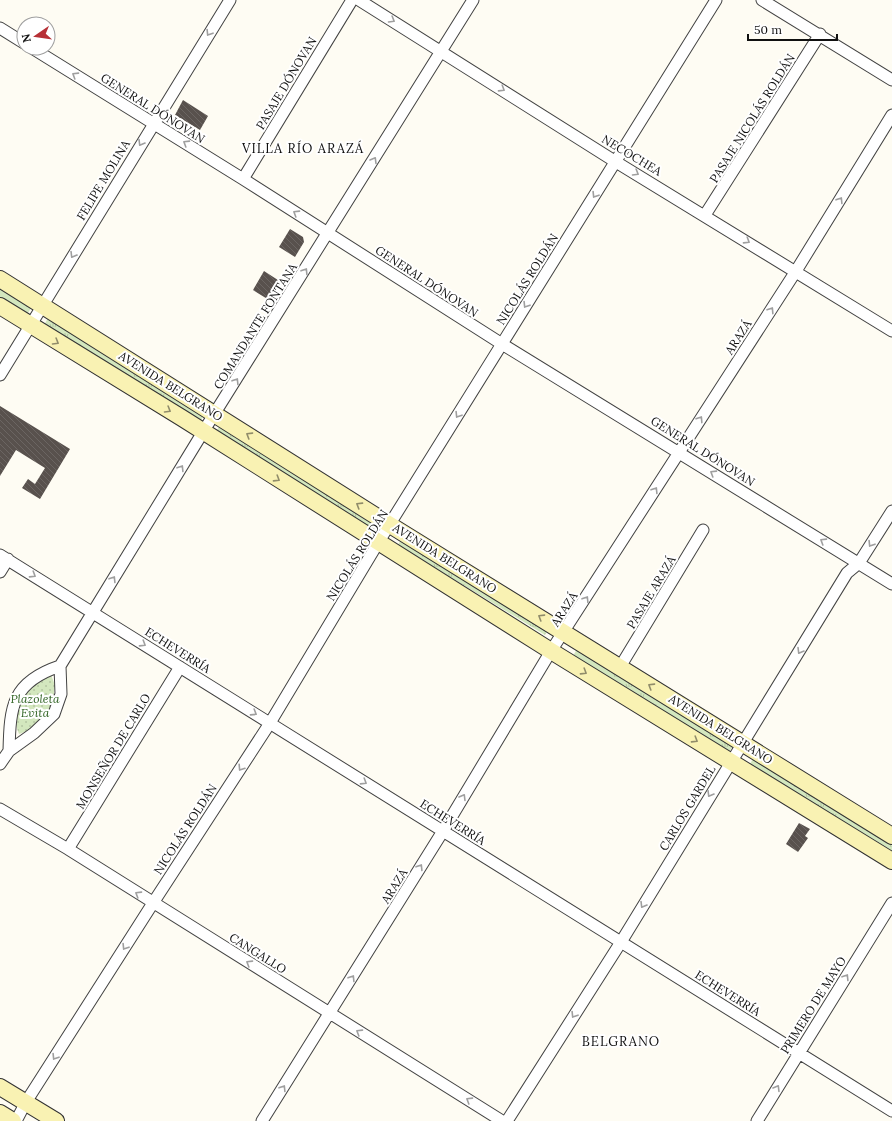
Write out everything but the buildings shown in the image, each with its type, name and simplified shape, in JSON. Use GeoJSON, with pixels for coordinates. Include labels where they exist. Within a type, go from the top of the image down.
{"type":"FeatureCollection","features":[{"type":"Feature","properties":{"kind":"main road","name":"AVENIDA BELGRANO"},"geometry":{"type":"LineString","coordinates":[[0,279],[390,524],[892,836]]}},
{"type":"Feature","properties":{"kind":"main road","name":"AVENIDA BELGRANO"},"geometry":{"type":"LineString","coordinates":[[0,306],[551,651],[892,861]]}},
{"type":"Feature","properties":{"kind":"main road"},"geometry":{"type":"LineString","coordinates":[[0,1087],[56,1121]]}},
{"type":"Feature","properties":{"kind":"main road"},"geometry":{"type":"LineString","coordinates":[[0,1113],[13,1121]]}},
{"type":"Feature","properties":{"kind":"street","name":"FELIPE MOLINA"},"geometry":{"type":"LineString","coordinates":[[0,375],[153,123],[230,0]]}},
{"type":"Feature","properties":{"kind":"street","name":"PASAJE DÓNOVAN"},"geometry":{"type":"LineString","coordinates":[[243,179],[352,0]]}},
{"type":"Feature","properties":{"kind":"street","name":"NECOCHEA"},"geometry":{"type":"LineString","coordinates":[[358,0],[441,50],[616,162],[705,215],[892,331]]}},
{"type":"Feature","properties":{"kind":"street","name":"COMANDANTE FONTANA"},"geometry":{"type":"LineString","coordinates":[[60,666],[203,432],[329,233],[473,0]]}},
{"type":"Feature","properties":{"kind":"street","name":"NICOLÁS ROLDÁN"},"geometry":{"type":"LineString","coordinates":[[16,1121],[26,1102],[153,903],[270,723],[378,543],[716,0]]}},
{"type":"Feature","properties":{"kind":"street"},"geometry":{"type":"LineString","coordinates":[[762,0],[820,34],[892,80]]}},
{"type":"Feature","properties":{"kind":"street"},"geometry":{"type":"LineString","coordinates":[[0,28],[16,38]]}},
{"type":"Feature","properties":{"kind":"street","name":"PASAJE NICOLÁS ROLDÁN"},"geometry":{"type":"LineString","coordinates":[[705,215],[820,34]]}},
{"type":"Feature","properties":{"kind":"street","name":"GENERAL DÓNOVAN"},"geometry":{"type":"LineString","coordinates":[[45,56],[329,233],[502,344],[892,584]]}},
{"type":"Feature","properties":{"kind":"street","name":"ARAZÁ"},"geometry":{"type":"LineString","coordinates":[[262,1121],[443,831],[551,651],[565,632],[796,271],[892,115]]}},
{"type":"Feature","properties":{"kind":"street","name":"CARLOS GARDEL"},"geometry":{"type":"LineString","coordinates":[[507,1121],[620,942],[731,761],[744,743],[847,573],[859,563],[892,511]]}},
{"type":"Feature","properties":{"kind":"street","name":"PASAJE ARAZÁ"},"geometry":{"type":"LineString","coordinates":[[620,667],[703,530]]}},
{"type":"Feature","properties":{"kind":"street"},"geometry":{"type":"LineString","coordinates":[[0,572],[4,557]]}},
{"type":"Feature","properties":{"kind":"street","name":"ECHEVERRÍA"},"geometry":{"type":"LineString","coordinates":[[4,557],[892,1111]]}},
{"type":"Feature","properties":{"kind":"street"},"geometry":{"type":"LineString","coordinates":[[0,764],[9,751],[34,733],[54,714],[61,694],[60,666],[40,673],[16,696],[10,719],[9,751]]}},
{"type":"Feature","properties":{"kind":"street","name":"MONSEÑOR DE CARLO"},"geometry":{"type":"LineString","coordinates":[[68,849],[180,667]]}},
{"type":"Feature","properties":{"kind":"street","name":"CANGALLO"},"geometry":{"type":"LineString","coordinates":[[0,809],[68,849],[502,1121]]}},
{"type":"Feature","properties":{"kind":"street","name":"PRIMERO DE MAYO"},"geometry":{"type":"LineString","coordinates":[[757,1121],[892,903]]}},
{"type":"Feature","properties":{"kind":"green space"},"geometry":{"type":"Polygon","coordinates":[[[0,287],[32,306],[27,315],[0,299],[0,287]]]}},
{"type":"Feature","properties":{"kind":"green space"},"geometry":{"type":"Polygon","coordinates":[[[48,318],[204,414],[199,424],[43,327],[48,318]]]}},
{"type":"Feature","properties":{"kind":"green space"},"geometry":{"type":"Polygon","coordinates":[[[219,427],[375,523],[371,530],[215,433],[219,427]]]}},
{"type":"Feature","properties":{"kind":"green space"},"geometry":{"type":"Polygon","coordinates":[[[403,536],[549,628],[545,635],[398,545],[403,536]]]}},
{"type":"Feature","properties":{"kind":"green space"},"geometry":{"type":"Polygon","coordinates":[[[577,649],[733,746],[729,752],[573,656],[577,649]]]}},
{"type":"Feature","properties":{"kind":"green space","name":"Plazoleta Evita"},"geometry":{"type":"Polygon","coordinates":[[[51,675],[55,685],[52,706],[35,728],[19,734],[16,725],[18,707],[28,691],[43,679],[51,675]]]}},
{"type":"Feature","properties":{"kind":"green space"},"geometry":{"type":"Polygon","coordinates":[[[754,757],[892,842],[892,852],[750,764],[754,757]]]}},
{"type":"Feature","properties":{"kind":"district","name":"VILLA RÍO ARAZÁ"},"geometry":{"type":"Point","coordinates":[303,148]}},
{"type":"Feature","properties":{"kind":"district","name":"BELGRANO"},"geometry":{"type":"Point","coordinates":[621,1041]}}]}
